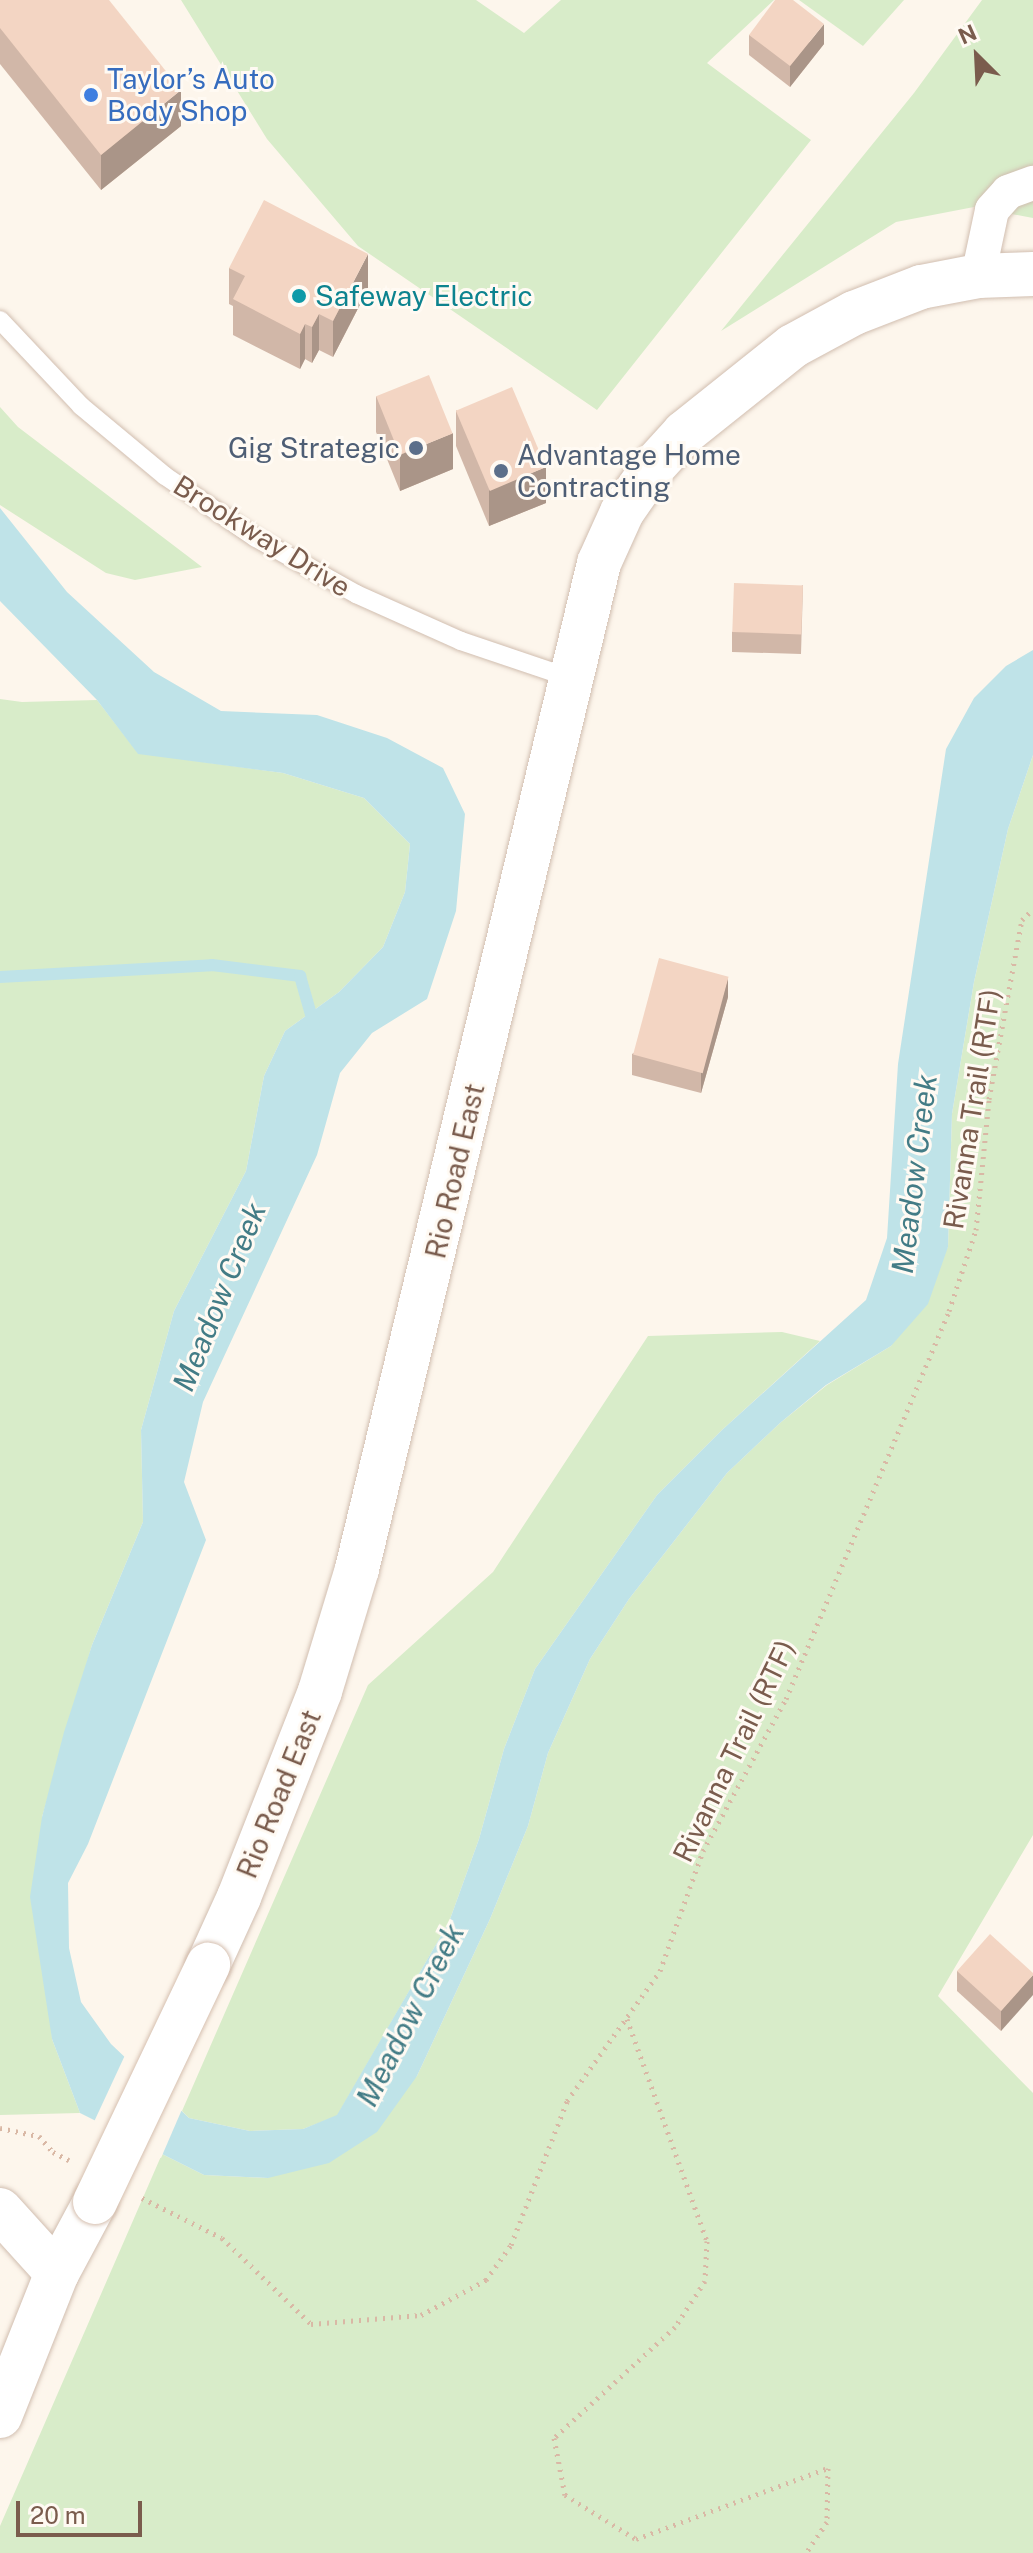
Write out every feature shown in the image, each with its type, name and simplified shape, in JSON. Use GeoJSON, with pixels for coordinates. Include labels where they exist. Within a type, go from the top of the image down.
{"type":"FeatureCollection","features":[{"type":"Feature","properties":{"kind":"street"},"geometry":{"type":"LineString","coordinates":[[978,276],[992,210],[1008,192],[1033,183]]}},
{"type":"Feature","properties":{"kind":"street","name":"Rio Road East"},"geometry":{"type":"LineString","coordinates":[[0,2416],[57,2273],[88,2184],[208,1965],[239,1897],[320,1691],[357,1569],[438,1243],[599,563],[622,512],[654,466],[684,433],[747,379],[817,333],[854,313],[921,287],[978,276],[1033,274]]}},
{"type":"Feature","properties":{"kind":"street"},"geometry":{"type":"LineString","coordinates":[[0,2210],[57,2273]]}},
{"type":"Feature","properties":{"kind":"lane","name":"Brookway Drive"},"geometry":{"type":"LineString","coordinates":[[0,320],[81,406],[165,476],[256,538],[356,594],[461,641],[570,678]]}},
{"type":"Feature","properties":{"kind":"path","name":"Rivanna Trail (RTF)"},"geometry":{"type":"LineString","coordinates":[[138,2195],[222,2238],[311,2324],[421,2315],[486,2280],[503,2257],[511,2245],[567,2101],[660,1971],[703,1851],[786,1699],[949,1311],[976,1230],[989,1099],[1022,920],[1033,909]]}},
{"type":"Feature","properties":{"kind":"path"},"geometry":{"type":"LineString","coordinates":[[627,2018],[707,2241],[705,2281],[675,2327],[554,2438],[565,2495],[636,2539],[828,2468],[827,2522],[806,2553]]}},
{"type":"Feature","properties":{"kind":"path"},"geometry":{"type":"LineString","coordinates":[[0,2128],[39,2136],[88,2184]]}},
{"type":"Feature","properties":{"kind":"green space"},"geometry":{"type":"Polygon","coordinates":[[[181,0],[476,0],[524,33],[561,0],[774,0],[707,63],[811,140],[597,410],[358,246],[267,139],[181,0]]]}},
{"type":"Feature","properties":{"kind":"green space"},"geometry":{"type":"Polygon","coordinates":[[[799,0],[904,0],[863,46],[799,0]]]}},
{"type":"Feature","properties":{"kind":"green space"},"geometry":{"type":"Polygon","coordinates":[[[982,0],[1033,0],[1033,218],[974,207],[896,222],[721,331],[914,93],[982,0]]]}},
{"type":"Feature","properties":{"kind":"green space"},"geometry":{"type":"Polygon","coordinates":[[[0,407],[18,427],[202,567],[135,580],[106,573],[0,505],[0,407]]]}},
{"type":"Feature","properties":{"kind":"green space"},"geometry":{"type":"Polygon","coordinates":[[[0,699],[22,702],[97,700],[138,753],[283,773],[364,798],[410,844],[405,892],[383,947],[339,992],[285,1031],[264,1076],[246,1171],[174,1311],[141,1430],[143,1522],[92,1645],[42,1817],[52,2039],[80,2113],[0,2115],[0,699]]]}},
{"type":"Feature","properties":{"kind":"green space"},"geometry":{"type":"Polygon","coordinates":[[[1033,755],[1033,1835],[938,1996],[1033,2093],[1033,2553],[0,2553],[0,2526],[162,2154],[204,2175],[268,2178],[417,2076],[490,1919],[528,1826],[548,1753],[590,1659],[629,1599],[727,1473],[780,1423],[827,1385],[891,1346],[948,1247],[952,1114],[974,982],[1008,829],[1033,755]]]}},
{"type":"Feature","properties":{"kind":"green space"},"geometry":{"type":"Polygon","coordinates":[[[782,1332],[820,1341],[722,1430],[657,1495],[535,1669],[504,1749],[479,1839],[449,1922],[337,2116],[303,2129],[250,2131],[189,2118],[182,2111],[368,1685],[493,1572],[648,1336],[782,1332]]]}},
{"type":"Feature","properties":{"kind":"water","name":"Meadow Creek"},"geometry":{"type":"Polygon","coordinates":[[[0,508],[67,592],[154,672],[221,711],[317,715],[387,738],[443,768],[465,814],[456,911],[427,999],[372,1033],[340,1073],[317,1155],[203,1402],[184,1482],[206,1540],[88,1844],[68,1883],[69,1948],[81,2002],[111,2044],[189,2118],[250,2131],[303,2129],[337,2115],[449,1922],[479,1839],[504,1749],[535,1669],[657,1495],[722,1430],[866,1300],[887,1238],[898,1064],[946,749],[974,698],[1006,666],[1033,650],[1033,755],[1008,829],[974,982],[952,1114],[948,1247],[928,1304],[891,1346],[826,1385],[727,1473],[629,1599],[590,1659],[548,1753],[528,1826],[490,1919],[417,2076],[377,2132],[329,2163],[268,2178],[204,2175],[80,2113],[52,2039],[30,1897],[42,1817],[64,1732],[92,1645],[143,1522],[141,1430],[174,1311],[246,1171],[264,1076],[285,1031],[339,992],[383,947],[405,892],[410,844],[364,798],[283,773],[138,754],[97,700],[0,601],[0,508]]]}},
{"type":"Feature","properties":{"kind":"pier"},"geometry":{"type":"Polygon","coordinates":[[[126,2053],[183,2107],[161,2158],[93,2124],[126,2053]]]}},
{"type":"Feature","properties":{"kind":"building","name":"Taylor’s Auto Body Shop"},"geometry":{"type":"Polygon","coordinates":[[[0,0],[109,0],[181,90],[101,155],[0,28],[0,0]]]}},
{"type":"Feature","properties":{"kind":"building"},"geometry":{"type":"Polygon","coordinates":[[[775,0],[793,0],[824,24],[790,66],[749,35],[775,0]]]}},
{"type":"Feature","properties":{"kind":"building"},"geometry":{"type":"Polygon","coordinates":[[[264,200],[368,254],[333,321],[319,314],[312,327],[305,324],[300,334],[233,299],[245,276],[229,268],[264,200]]]}},
{"type":"Feature","properties":{"kind":"building"},"geometry":{"type":"Polygon","coordinates":[[[429,375],[453,433],[400,455],[376,396],[429,375]]]}},
{"type":"Feature","properties":{"kind":"building"},"geometry":{"type":"Polygon","coordinates":[[[512,387],[546,467],[490,491],[456,411],[512,387]]]}},
{"type":"Feature","properties":{"kind":"building"},"geometry":{"type":"Polygon","coordinates":[[[734,583],[803,585],[801,634],[732,632],[734,583]]]}},
{"type":"Feature","properties":{"kind":"building"},"geometry":{"type":"Polygon","coordinates":[[[659,958],[729,977],[703,1073],[633,1055],[659,958]]]}},
{"type":"Feature","properties":{"kind":"building"},"geometry":{"type":"Polygon","coordinates":[[[990,1934],[1033,1973],[1001,2011],[957,1971],[990,1934]]]}},
{"type":"Feature","properties":{"kind":"waterway"},"geometry":{"type":"LineString","coordinates":[[0,977],[212,965],[300,976],[314,1025]]}},
{"type":"Feature","properties":{"kind":"place","name":"Taylor’s Auto Body Shop"},"geometry":{"type":"Point","coordinates":[91,95]}},
{"type":"Feature","properties":{"kind":"place","name":"Safeway Electric"},"geometry":{"type":"Point","coordinates":[299,296]}},
{"type":"Feature","properties":{"kind":"place","name":"Gig Strategic"},"geometry":{"type":"Point","coordinates":[416,448]}},
{"type":"Feature","properties":{"kind":"place","name":"Advantage Home Contracting"},"geometry":{"type":"Point","coordinates":[501,471]}}]}
